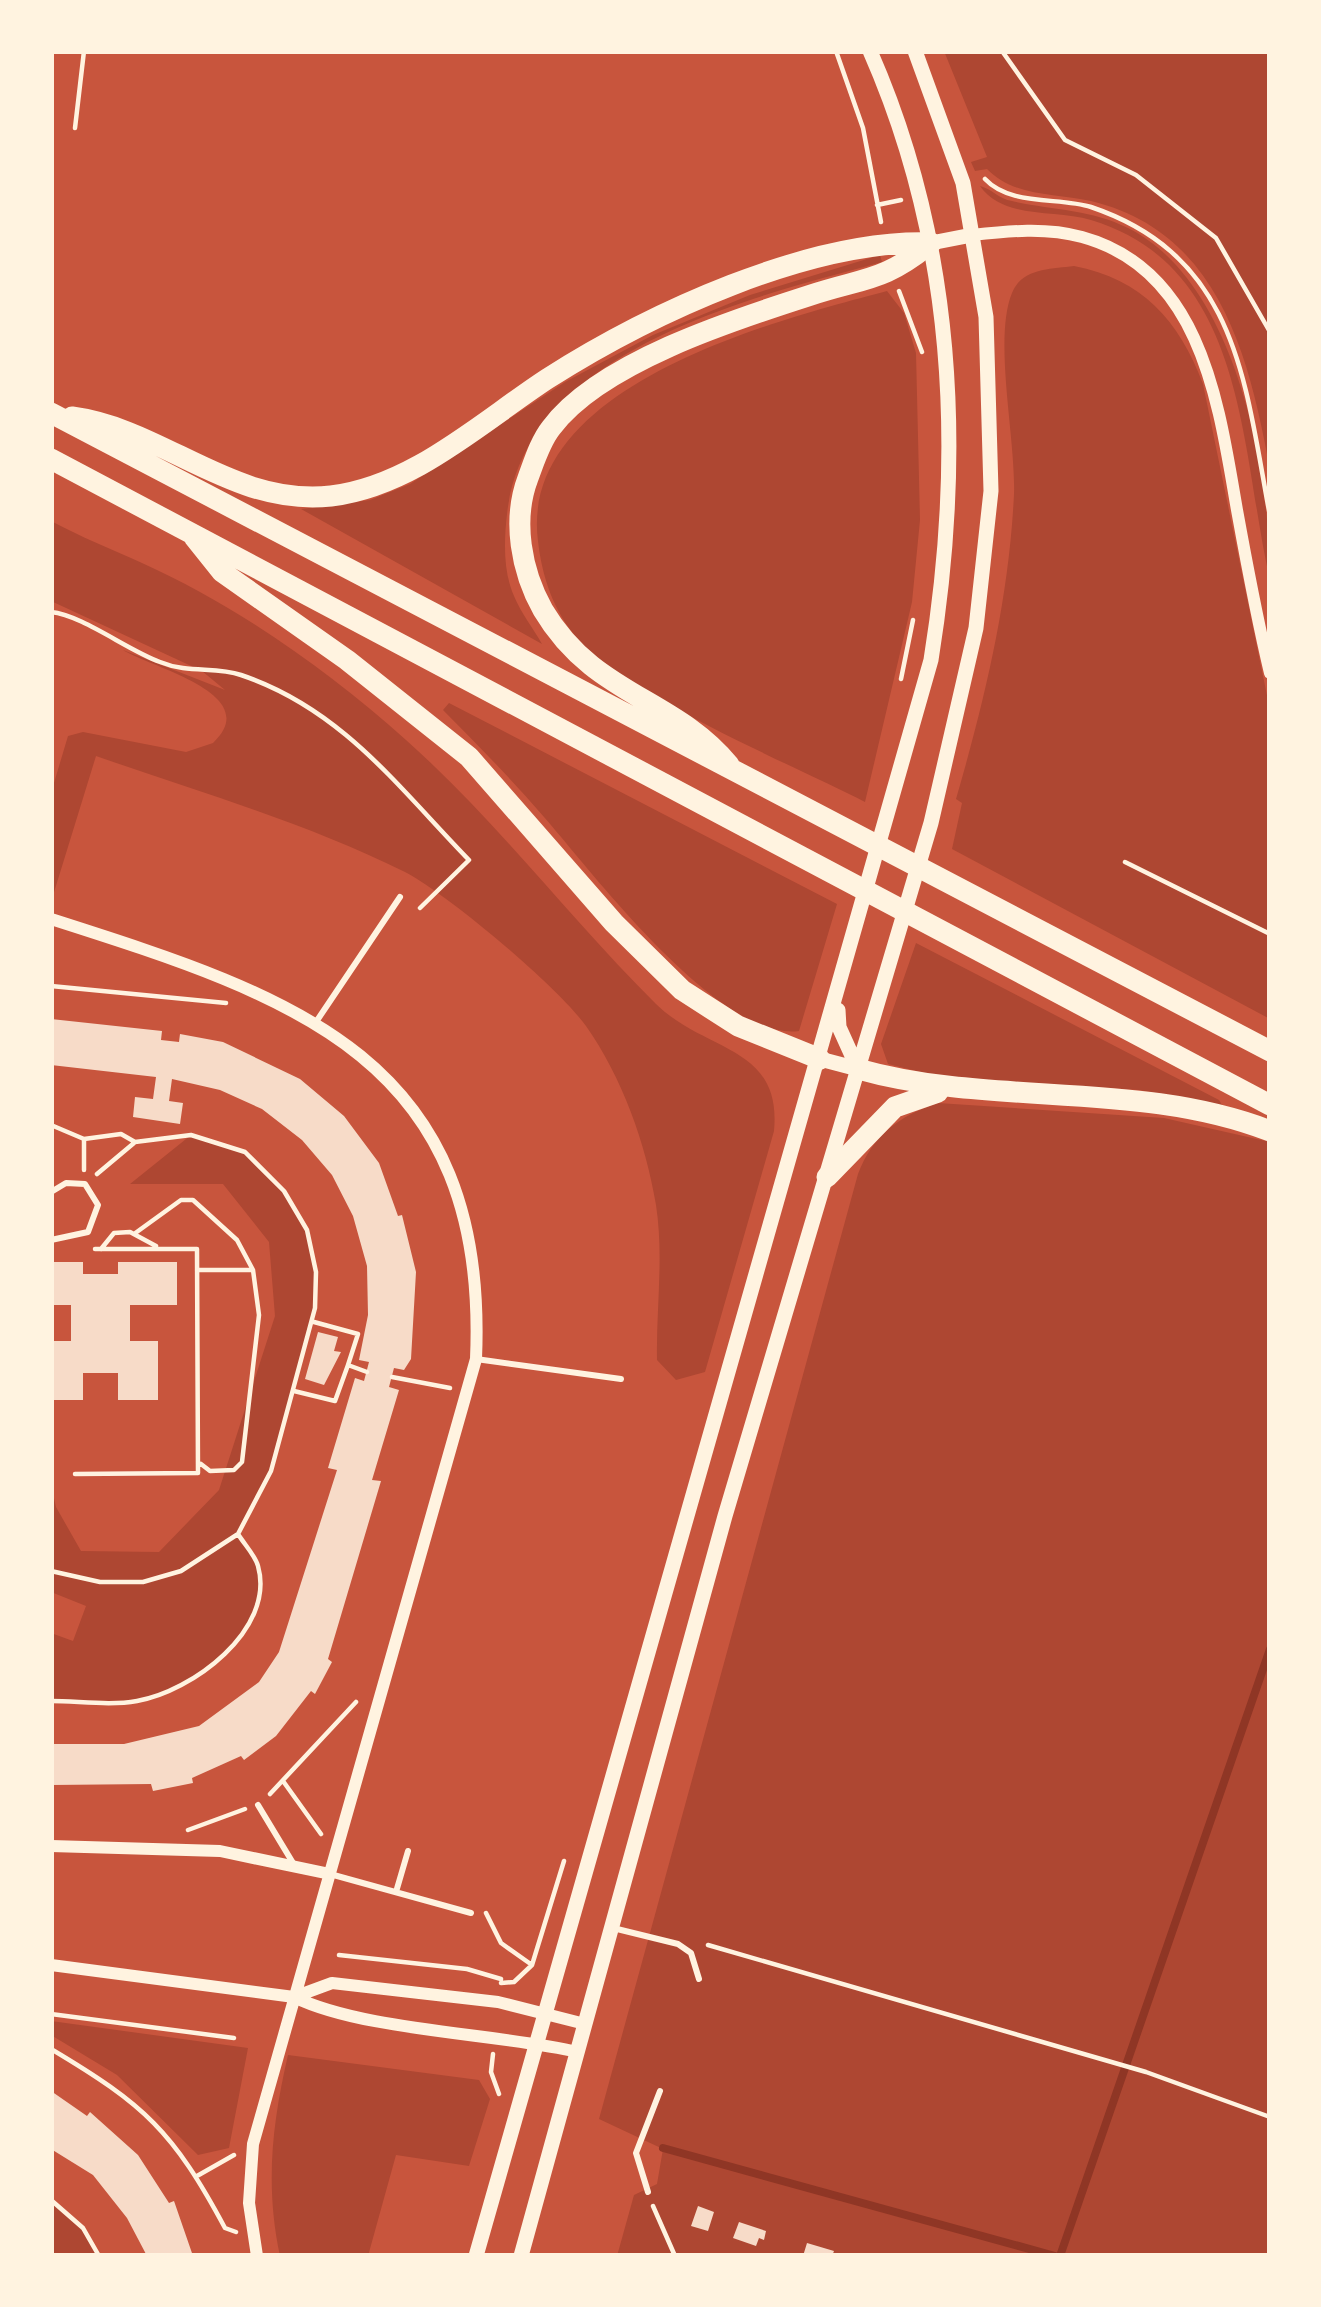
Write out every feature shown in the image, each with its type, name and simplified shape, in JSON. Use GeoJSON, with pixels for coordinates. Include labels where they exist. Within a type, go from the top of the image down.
{"type":"FeatureCollection","features":[{"type":"Feature","properties":{"kind":"highway"},"geometry":{"type":"LineString","coordinates":[[53,414],[108,422],[246,487],[302,496],[349,493],[415,468],[551,377],[679,309],[799,265],[886,242],[931,243]]}},
{"type":"Feature","properties":{"kind":"highway"},"geometry":{"type":"LineString","coordinates":[[737,775],[704,734],[611,684],[573,650],[543,608],[529,577],[519,522],[524,490],[550,429],[606,382],[722,326],[894,274],[931,243]]}},
{"type":"Feature","properties":{"kind":"highway"},"geometry":{"type":"LineString","coordinates":[[53,414],[1270,1052]]}},
{"type":"Feature","properties":{"kind":"highway"},"geometry":{"type":"LineString","coordinates":[[51,459],[1270,1105]]}},
{"type":"Feature","properties":{"kind":"highway"},"geometry":{"type":"LineString","coordinates":[[190,531],[222,572],[347,660],[469,757],[629,940],[682,990],[738,1026],[820,1058]]}},
{"type":"Feature","properties":{"kind":"highway"},"geometry":{"type":"LineString","coordinates":[[858,1069],[951,1090],[1154,1103],[1225,1116],[1270,1131]]}},
{"type":"Feature","properties":{"kind":"highway"},"geometry":{"type":"LineString","coordinates":[[827,1178],[896,1107],[920,1095],[951,1090]]}},
{"type":"Feature","properties":{"kind":"street"},"geometry":{"type":"LineString","coordinates":[[476,2256],[860,927],[931,660],[945,576],[950,400],[931,243],[870,51]]}},
{"type":"Feature","properties":{"kind":"street"},"geometry":{"type":"LineString","coordinates":[[521,2256],[609,1927],[931,824],[976,628],[991,490],[988,358],[963,183],[915,51]]}},
{"type":"Feature","properties":{"kind":"street"},"geometry":{"type":"LineString","coordinates":[[931,243],[1027,230],[1083,238],[1136,263],[1181,314],[1216,393],[1270,673]]}},
{"type":"Feature","properties":{"kind":"street"},"geometry":{"type":"LineString","coordinates":[[51,919],[263,993],[316,1022],[398,1089],[446,1164],[464,1204],[472,1245],[478,1295],[476,1359],[253,2144],[256,2256]]}},
{"type":"Feature","properties":{"kind":"street"},"geometry":{"type":"LineString","coordinates":[[838,998],[839,1028],[858,1069]]}},
{"type":"Feature","properties":{"kind":"street"},"geometry":{"type":"LineString","coordinates":[[820,1058],[858,1069]]}},
{"type":"Feature","properties":{"kind":"street"},"geometry":{"type":"LineString","coordinates":[[51,1846],[220,1851],[330,1874]]}},
{"type":"Feature","properties":{"kind":"street"},"geometry":{"type":"LineString","coordinates":[[51,1965],[294,1997],[326,2012],[495,2034],[578,2052]]}},
{"type":"Feature","properties":{"kind":"street"},"geometry":{"type":"LineString","coordinates":[[294,1997],[332,1984],[498,2002],[585,2024]]}},
{"type":"Feature","properties":{"kind":"lane"},"geometry":{"type":"LineString","coordinates":[[316,1022],[400,897]]}},
{"type":"Feature","properties":{"kind":"lane"},"geometry":{"type":"LineString","coordinates":[[51,1192],[66,1183],[85,1184],[96,1194],[97,1216],[88,1232],[51,1240]]}},
{"type":"Feature","properties":{"kind":"lane"},"geometry":{"type":"LineString","coordinates":[[476,1359],[621,1379]]}},
{"type":"Feature","properties":{"kind":"lane"},"geometry":{"type":"LineString","coordinates":[[258,1804],[295,1866]]}},
{"type":"Feature","properties":{"kind":"lane"},"geometry":{"type":"LineString","coordinates":[[396,1892],[408,1851]]}},
{"type":"Feature","properties":{"kind":"lane"},"geometry":{"type":"LineString","coordinates":[[330,1874],[471,1913]]}},
{"type":"Feature","properties":{"kind":"lane"},"geometry":{"type":"LineString","coordinates":[[609,1927],[692,1953],[699,1979]]}},
{"type":"Feature","properties":{"kind":"lane"},"geometry":{"type":"LineString","coordinates":[[648,2192],[636,2153],[660,2090]]}},
{"type":"Feature","properties":{"kind":"path"},"geometry":{"type":"LineString","coordinates":[[75,128],[84,51]]}},
{"type":"Feature","properties":{"kind":"path"},"geometry":{"type":"LineString","coordinates":[[836,51],[863,128],[877,206]]}},
{"type":"Feature","properties":{"kind":"path"},"geometry":{"type":"LineString","coordinates":[[1002,51],[1065,140],[1136,175],[1216,238],[1270,332]]}},
{"type":"Feature","properties":{"kind":"path"},"geometry":{"type":"LineString","coordinates":[[902,303],[910,308],[923,354]]}},
{"type":"Feature","properties":{"kind":"path"},"geometry":{"type":"LineString","coordinates":[[900,688],[916,602]]}},
{"type":"Feature","properties":{"kind":"path"},"geometry":{"type":"LineString","coordinates":[[51,612],[70,616],[154,660],[191,673],[239,674],[328,715],[469,860],[420,908]]}},
{"type":"Feature","properties":{"kind":"path"},"geometry":{"type":"LineString","coordinates":[[1125,862],[1270,934]]}},
{"type":"Feature","properties":{"kind":"path"},"geometry":{"type":"LineString","coordinates":[[51,986],[239,1006]]}},
{"type":"Feature","properties":{"kind":"path"},"geometry":{"type":"LineString","coordinates":[[51,1125],[84,1139],[122,1134],[135,1142]]}},
{"type":"Feature","properties":{"kind":"path"},"geometry":{"type":"LineString","coordinates":[[51,1571],[100,1582],[143,1582],[181,1571],[238,1534],[272,1471],[312,1321],[316,1272],[307,1230],[284,1190],[244,1152],[191,1135],[135,1142],[85,1184]]}},
{"type":"Feature","properties":{"kind":"path"},"geometry":{"type":"LineString","coordinates":[[84,1139],[85,1184]]}},
{"type":"Feature","properties":{"kind":"path"},"geometry":{"type":"LineString","coordinates":[[134,1234],[181,1200],[193,1200],[237,1240],[253,1270],[259,1315],[242,1462],[234,1470],[221,1471],[199,1463]]}},
{"type":"Feature","properties":{"kind":"path"},"geometry":{"type":"LineString","coordinates":[[99,1250],[114,1233],[134,1234],[161,1249]]}},
{"type":"Feature","properties":{"kind":"path"},"geometry":{"type":"LineString","coordinates":[[67,1240],[99,1250],[197,1249],[199,1472],[75,1474]]}},
{"type":"Feature","properties":{"kind":"path"},"geometry":{"type":"LineString","coordinates":[[197,1270],[253,1270]]}},
{"type":"Feature","properties":{"kind":"path"},"geometry":{"type":"LineString","coordinates":[[294,1391],[335,1402],[358,1334],[312,1321]]}},
{"type":"Feature","properties":{"kind":"path"},"geometry":{"type":"LineString","coordinates":[[348,1365],[367,1372]]}},
{"type":"Feature","properties":{"kind":"path"},"geometry":{"type":"LineString","coordinates":[[392,1377],[467,1394]]}},
{"type":"Feature","properties":{"kind":"path"},"geometry":{"type":"LineString","coordinates":[[51,1701],[135,1702],[184,1687],[216,1667],[244,1629],[259,1588],[258,1564],[238,1534]]}},
{"type":"Feature","properties":{"kind":"path"},"geometry":{"type":"LineString","coordinates":[[151,1846],[258,1804],[356,1702]]}},
{"type":"Feature","properties":{"kind":"path"},"geometry":{"type":"LineString","coordinates":[[284,1781],[321,1834]]}},
{"type":"Feature","properties":{"kind":"path"},"geometry":{"type":"LineString","coordinates":[[485,1910],[501,1943],[532,1965]]}},
{"type":"Feature","properties":{"kind":"path"},"geometry":{"type":"LineString","coordinates":[[692,1953],[706,1945],[1146,2072],[1270,2117]]}},
{"type":"Feature","properties":{"kind":"path"},"geometry":{"type":"LineString","coordinates":[[339,1954],[467,1969],[514,1982],[532,1965],[539,1948]]}},
{"type":"Feature","properties":{"kind":"path"},"geometry":{"type":"LineString","coordinates":[[498,2002],[501,1979]]}},
{"type":"Feature","properties":{"kind":"path"},"geometry":{"type":"LineString","coordinates":[[51,2014],[234,2038]]}},
{"type":"Feature","properties":{"kind":"path"},"geometry":{"type":"LineString","coordinates":[[495,2034],[491,2072],[500,2092],[495,2112]]}},
{"type":"Feature","properties":{"kind":"path"},"geometry":{"type":"LineString","coordinates":[[51,2049],[151,2117],[197,2176],[225,2228],[253,2238]]}},
{"type":"Feature","properties":{"kind":"path"},"geometry":{"type":"LineString","coordinates":[[197,2176],[253,2144]]}},
{"type":"Feature","properties":{"kind":"path"},"geometry":{"type":"LineString","coordinates":[[648,2192],[675,2256]]}},
{"type":"Feature","properties":{"kind":"path"},"geometry":{"type":"LineString","coordinates":[[51,2200],[83,2228],[99,2256]]}},
{"type":"Feature","properties":{"kind":"shaded area"},"geometry":{"type":"Polygon","coordinates":[[[944,51],[1270,51],[1270,469],[1238,343],[1199,270],[1170,240],[1135,217],[1091,201],[1022,189],[987,169],[975,171],[971,162],[987,157],[944,51]]]}},
{"type":"Feature","properties":{"kind":"shaded area"},"geometry":{"type":"Polygon","coordinates":[[[980,186],[1007,200],[1085,213],[1128,228],[1165,254],[1196,290],[1240,383],[1254,434],[1270,580],[1228,369],[1209,321],[1181,278],[1143,244],[1091,220],[1016,209],[990,197],[980,186]]]}},
{"type":"Feature","properties":{"kind":"shaded area"},"geometry":{"type":"Polygon","coordinates":[[[880,255],[882,262],[710,314],[652,340],[599,372],[555,410],[523,458],[505,535],[510,586],[542,644],[301,509],[370,500],[410,484],[565,382],[653,335],[750,295],[880,255]]]}},
{"type":"Feature","properties":{"kind":"shaded area"},"geometry":{"type":"Polygon","coordinates":[[[1074,266],[1119,281],[1155,306],[1182,340],[1203,384],[1270,710],[1270,1019],[952,849],[962,803],[956,799],[977,724],[1007,572],[1014,471],[1005,362],[1007,313],[1012,293],[1023,279],[1038,271],[1074,266]]]}},
{"type":"Feature","properties":{"kind":"shaded area"},"geometry":{"type":"Polygon","coordinates":[[[887,291],[904,313],[916,353],[920,520],[912,602],[865,802],[673,707],[604,662],[579,640],[556,606],[538,541],[543,487],[568,441],[610,402],[663,369],[722,342],[887,291]]]}},
{"type":"Feature","properties":{"kind":"shaded area"},"geometry":{"type":"Polygon","coordinates":[[[51,521],[212,599],[345,689],[471,803],[656,1004],[737,1054],[766,1082],[774,1131],[705,1372],[676,1380],[657,1360],[660,1263],[656,1205],[639,1135],[611,1067],[572,1009],[448,900],[405,872],[330,838],[96,756],[51,902],[51,793],[68,736],[83,732],[186,752],[213,743],[225,726],[225,710],[215,697],[178,674],[123,650],[225,690],[202,671],[51,601],[51,521]]]}},
{"type":"Feature","properties":{"kind":"shaded area"},"geometry":{"type":"Polygon","coordinates":[[[449,703],[837,904],[799,1031],[767,1027],[696,983],[625,912],[520,790],[443,710],[449,703]]]}},
{"type":"Feature","properties":{"kind":"shaded area"},"geometry":{"type":"Polygon","coordinates":[[[916,943],[1222,1105],[1139,1090],[941,1077],[888,1064],[881,1044],[916,943]]]}},
{"type":"Feature","properties":{"kind":"shaded area"},"geometry":{"type":"Polygon","coordinates":[[[938,1103],[1164,1118],[1270,1142],[1270,2256],[617,2256],[634,2195],[657,2184],[663,2149],[599,2119],[858,1174],[871,1148],[889,1129],[938,1103]]]}},
{"type":"Feature","properties":{"kind":"shaded area"},"geometry":{"type":"Polygon","coordinates":[[[191,1135],[245,1152],[284,1191],[307,1230],[316,1272],[315,1308],[271,1471],[238,1534],[257,1562],[260,1590],[242,1634],[204,1671],[181,1685],[127,1702],[51,1701],[51,1633],[73,1641],[86,1606],[51,1592],[51,1485],[56,1507],[81,1551],[159,1552],[219,1490],[275,1316],[269,1242],[223,1184],[130,1184],[191,1135]]]}},
{"type":"Feature","properties":{"kind":"shaded area"},"geometry":{"type":"Polygon","coordinates":[[[51,2021],[248,2048],[229,2148],[198,2155],[117,2075],[51,2035],[51,2021]]]}},
{"type":"Feature","properties":{"kind":"shaded area"},"geometry":{"type":"Polygon","coordinates":[[[288,2055],[479,2080],[490,2099],[469,2166],[396,2155],[368,2256],[280,2256],[272,2155],[288,2055]]]}},
{"type":"Feature","properties":{"kind":"shaded area"},"geometry":{"type":"Polygon","coordinates":[[[51,2200],[83,2228],[99,2256],[51,2256],[51,2200]]]}},
{"type":"Feature","properties":{"kind":"building"},"geometry":{"type":"Polygon","coordinates":[[[51,1019],[162,1031],[161,1040],[179,1042],[180,1034],[223,1042],[300,1079],[344,1116],[379,1163],[398,1216],[402,1215],[416,1272],[411,1359],[404,1370],[394,1368],[389,1387],[399,1390],[372,1480],[381,1481],[328,1659],[332,1662],[315,1694],[311,1691],[276,1736],[244,1760],[241,1756],[192,1778],[193,1783],[153,1791],[151,1784],[51,1785],[51,1744],[124,1744],[199,1726],[259,1682],[279,1652],[337,1470],[328,1468],[355,1378],[364,1381],[369,1362],[359,1360],[368,1315],[367,1266],[353,1216],[332,1175],[302,1140],[262,1109],[220,1090],[172,1079],[169,1101],[183,1103],[180,1124],[133,1117],[135,1097],[153,1099],[156,1077],[51,1065],[51,1019]]]}},
{"type":"Feature","properties":{"kind":"building"},"geometry":{"type":"Polygon","coordinates":[[[51,1262],[83,1262],[83,1274],[118,1274],[118,1262],[177,1262],[177,1305],[130,1305],[130,1341],[158,1341],[158,1400],[118,1400],[118,1373],[83,1373],[83,1400],[51,1400],[51,1341],[71,1341],[71,1305],[51,1305],[51,1262]]]}},
{"type":"Feature","properties":{"kind":"building"},"geometry":{"type":"Polygon","coordinates":[[[318,1332],[338,1337],[334,1351],[341,1352],[324,1385],[305,1379],[318,1332]]]}},
{"type":"Feature","properties":{"kind":"building"},"geometry":{"type":"Polygon","coordinates":[[[51,2091],[87,2116],[90,2112],[138,2155],[169,2203],[174,2201],[193,2256],[147,2256],[127,2218],[93,2175],[51,2149],[51,2091]]]}},
{"type":"Feature","properties":{"kind":"building"},"geometry":{"type":"Polygon","coordinates":[[[698,2206],[714,2212],[708,2231],[691,2226],[698,2206]]]}},
{"type":"Feature","properties":{"kind":"building"},"geometry":{"type":"Polygon","coordinates":[[[739,2222],[766,2231],[764,2240],[759,2238],[756,2246],[733,2238],[739,2222]]]}},
{"type":"Feature","properties":{"kind":"building"},"geometry":{"type":"Polygon","coordinates":[[[807,2243],[834,2251],[832,2256],[803,2256],[807,2243]]]}},
{"type":"Feature","properties":{"kind":"waterway"},"geometry":{"type":"LineString","coordinates":[[1060,2256],[1270,1649]]}},
{"type":"Feature","properties":{"kind":"waterway"},"geometry":{"type":"LineString","coordinates":[[663,2148],[1055,2256]]}}]}
